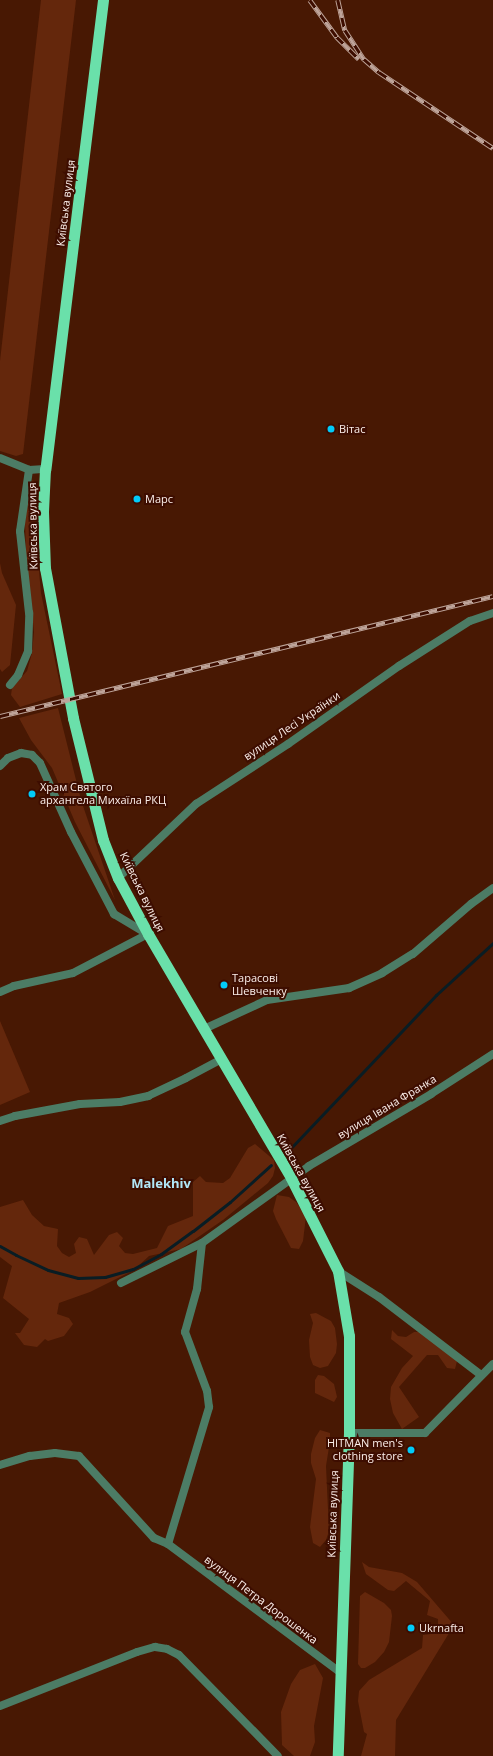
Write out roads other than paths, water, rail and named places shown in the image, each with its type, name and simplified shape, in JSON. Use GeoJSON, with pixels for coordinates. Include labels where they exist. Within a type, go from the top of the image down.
{"type":"FeatureCollection","features":[{"type":"Feature","properties":{"kind":"highway","name":"Київська вулиця"},"geometry":{"type":"LineString","coordinates":[[104,0],[45,469],[43,512],[46,568],[73,718],[91,796],[103,840],[118,878],[148,934],[291,1178],[338,1271],[349,1336],[349,1433],[338,1756]]}},
{"type":"Feature","properties":{"kind":"street"},"geometry":{"type":"LineString","coordinates":[[0,458],[29,470],[45,469]]}},
{"type":"Feature","properties":{"kind":"street"},"geometry":{"type":"LineString","coordinates":[[10,685],[18,675],[28,651],[29,613],[20,531],[29,470]]}},
{"type":"Feature","properties":{"kind":"street","name":"вулиця Лесі Українки"},"geometry":{"type":"LineString","coordinates":[[118,878],[196,804],[288,744],[399,666],[470,621],[493,613]]}},
{"type":"Feature","properties":{"kind":"street"},"geometry":{"type":"LineString","coordinates":[[0,766],[8,758],[21,753],[32,755],[40,763],[71,832],[114,914],[148,934]]}},
{"type":"Feature","properties":{"kind":"street"},"geometry":{"type":"LineString","coordinates":[[204,1029],[266,1000],[349,988],[382,972],[413,954],[471,904],[493,888]]}},
{"type":"Feature","properties":{"kind":"street"},"geometry":{"type":"LineString","coordinates":[[0,992],[14,986],[73,973],[148,934]]}},
{"type":"Feature","properties":{"kind":"street","name":"вулиця Івана Франка"},"geometry":{"type":"LineString","coordinates":[[121,1283],[202,1243],[291,1178],[431,1094],[493,1054]]}},
{"type":"Feature","properties":{"kind":"street"},"geometry":{"type":"LineString","coordinates":[[0,1121],[14,1116],[80,1104],[120,1102],[148,1096],[221,1059]]}},
{"type":"Feature","properties":{"kind":"street"},"geometry":{"type":"LineString","coordinates":[[168,1544],[209,1407],[207,1391],[185,1332],[197,1289],[202,1243]]}},
{"type":"Feature","properties":{"kind":"street"},"geometry":{"type":"LineString","coordinates":[[338,1271],[379,1297],[481,1375]]}},
{"type":"Feature","properties":{"kind":"street"},"geometry":{"type":"LineString","coordinates":[[349,1433],[424,1433],[493,1364]]}},
{"type":"Feature","properties":{"kind":"street","name":"вулиця Петра Дорошенка"},"geometry":{"type":"LineString","coordinates":[[0,1465],[30,1456],[55,1453],[79,1456],[154,1538],[168,1544],[341,1673]]}},
{"type":"Feature","properties":{"kind":"street"},"geometry":{"type":"LineString","coordinates":[[0,1706],[137,1652],[155,1647],[167,1649],[179,1655],[278,1756]]}},
{"type":"Feature","properties":{"kind":"waterway"},"geometry":{"type":"LineString","coordinates":[[289,1150],[436,995],[493,943]]}},
{"type":"Feature","properties":{"kind":"waterway"},"geometry":{"type":"LineString","coordinates":[[0,1246],[48,1270],[78,1278],[105,1277],[133,1269],[161,1254],[193,1231],[230,1202],[271,1165]]}},
{"type":"Feature","properties":{"kind":"railway"},"geometry":{"type":"LineString","coordinates":[[310,0],[337,37],[359,59]]}},
{"type":"Feature","properties":{"kind":"railway"},"geometry":{"type":"LineString","coordinates":[[338,0],[345,30],[364,59],[379,72],[493,148]]}},
{"type":"Feature","properties":{"kind":"railway"},"geometry":{"type":"LineString","coordinates":[[0,716],[493,596]]}},
{"type":"Feature","properties":{"kind":"place","name":"Вітас"},"geometry":{"type":"Point","coordinates":[331,429]}},
{"type":"Feature","properties":{"kind":"place","name":"Марс"},"geometry":{"type":"Point","coordinates":[137,499]}},
{"type":"Feature","properties":{"kind":"place","name":"Храм Святого архангела Михаїла РКЦ"},"geometry":{"type":"Point","coordinates":[32,794]}},
{"type":"Feature","properties":{"kind":"place","name":"Тарасові Шевченку"},"geometry":{"type":"Point","coordinates":[224,985]}},
{"type":"Feature","properties":{"kind":"place","name":"HITMAN men's clothing store"},"geometry":{"type":"Point","coordinates":[411,1450]}},
{"type":"Feature","properties":{"kind":"place","name":"Ukrnafta"},"geometry":{"type":"Point","coordinates":[411,1628]}},
{"type":"Feature","properties":{"kind":"district","name":"Malekhiv"},"geometry":{"type":"Point","coordinates":[161,1183]}}]}
